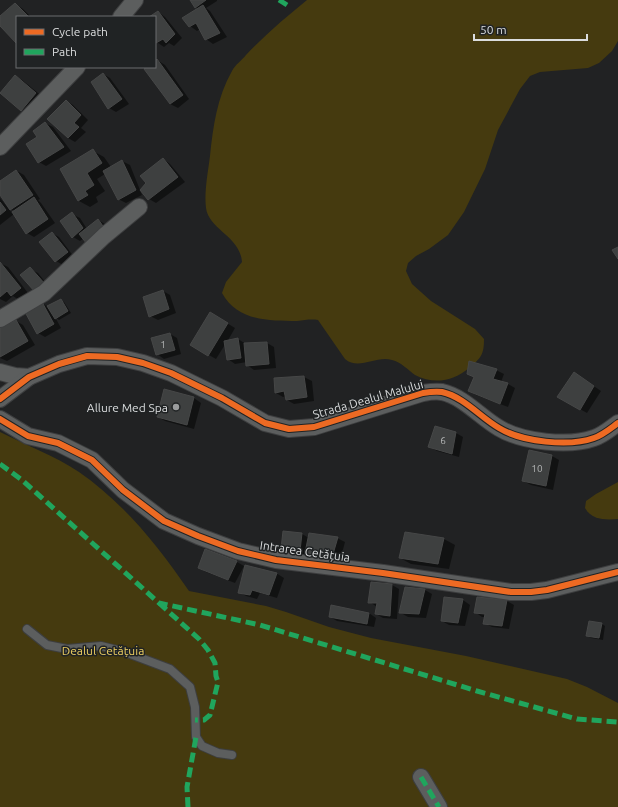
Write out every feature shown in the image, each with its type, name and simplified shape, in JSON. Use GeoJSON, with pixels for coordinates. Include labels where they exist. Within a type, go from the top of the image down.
{"type":"FeatureCollection","features":[{"type":"Feature","properties":{"kind":"street"},"geometry":{"type":"LineString","coordinates":[[122,16],[135,0]]}},
{"type":"Feature","properties":{"kind":"street"},"geometry":{"type":"LineString","coordinates":[[0,146],[76,68]]}},
{"type":"Feature","properties":{"kind":"street"},"geometry":{"type":"LineString","coordinates":[[0,319],[44,293],[104,236],[139,207]]}},
{"type":"Feature","properties":{"kind":"street","name":"Strada Dealul Malului"},"geometry":{"type":"LineString","coordinates":[[29,377],[59,364],[87,356],[117,357],[143,363],[171,373],[222,398],[265,423],[289,429],[314,427],[423,393],[441,392],[455,397],[499,428],[519,438],[553,442],[594,438],[618,423]]}},
{"type":"Feature","properties":{"kind":"street"},"geometry":{"type":"LineString","coordinates":[[0,372],[15,376],[29,377]]}},
{"type":"Feature","properties":{"kind":"street"},"geometry":{"type":"LineString","coordinates":[[0,399],[29,377]]}},
{"type":"Feature","properties":{"kind":"street","name":"Intrarea Cetățuia"},"geometry":{"type":"LineString","coordinates":[[0,419],[28,436],[58,443],[92,460],[123,490],[164,521],[198,536],[231,548],[276,560],[368,571],[511,592],[547,590],[618,572]]}},
{"type":"Feature","properties":{"kind":"street"},"geometry":{"type":"LineString","coordinates":[[421,777],[439,807]]}},
{"type":"Feature","properties":{"kind":"lane"},"geometry":{"type":"LineString","coordinates":[[27,630],[47,645],[67,649],[101,646],[125,652],[170,669],[190,687],[195,707],[196,737],[202,746],[218,753],[232,755]]}},
{"type":"Feature","properties":{"kind":"green space"},"geometry":{"type":"Polygon","coordinates":[[[307,0],[618,0],[618,41],[612,51],[599,63],[588,68],[540,72],[530,76],[520,89],[498,130],[485,169],[464,212],[448,235],[408,263],[406,271],[412,284],[431,301],[475,329],[484,339],[482,353],[479,359],[463,372],[450,379],[436,381],[422,378],[415,375],[398,362],[392,360],[380,359],[356,364],[350,362],[345,359],[318,320],[276,321],[255,318],[236,309],[228,302],[222,293],[226,282],[242,262],[240,253],[236,246],[208,216],[206,208],[207,175],[214,123],[219,102],[227,81],[235,67],[268,33],[307,0]]]}},
{"type":"Feature","properties":{"kind":"green space","name":"Dealul Cetățuia"},"geometry":{"type":"Polygon","coordinates":[[[0,432],[60,461],[96,484],[140,527],[153,542],[189,591],[266,606],[329,627],[371,638],[466,656],[567,679],[587,687],[618,703],[618,807],[0,807],[0,432]]]}},
{"type":"Feature","properties":{"kind":"green space"},"geometry":{"type":"Polygon","coordinates":[[[618,482],[618,519],[599,518],[591,515],[585,508],[586,501],[618,482]]]}},
{"type":"Feature","properties":{"kind":"building"},"geometry":{"type":"Polygon","coordinates":[[[190,0],[206,0],[195,8],[190,0]]]}},
{"type":"Feature","properties":{"kind":"building"},"geometry":{"type":"Polygon","coordinates":[[[15,3],[28,16],[16,16],[16,43],[0,26],[0,16],[15,3]]]}},
{"type":"Feature","properties":{"kind":"building"},"geometry":{"type":"Polygon","coordinates":[[[203,5],[220,33],[205,40],[196,23],[189,27],[182,18],[203,5]]]}},
{"type":"Feature","properties":{"kind":"building"},"geometry":{"type":"Polygon","coordinates":[[[158,11],[175,34],[166,43],[163,39],[156,43],[156,16],[150,16],[158,11]]]}},
{"type":"Feature","properties":{"kind":"building"},"geometry":{"type":"Polygon","coordinates":[[[157,59],[183,95],[170,104],[144,69],[156,68],[157,59]]]}},
{"type":"Feature","properties":{"kind":"building"},"geometry":{"type":"Polygon","coordinates":[[[103,73],[122,99],[108,109],[91,82],[103,73]]]}},
{"type":"Feature","properties":{"kind":"building"},"geometry":{"type":"Polygon","coordinates":[[[15,75],[36,93],[21,111],[0,93],[15,75]]]}},
{"type":"Feature","properties":{"kind":"building"},"geometry":{"type":"Polygon","coordinates":[[[66,100],[81,115],[74,123],[79,127],[68,138],[47,119],[66,100]]]}},
{"type":"Feature","properties":{"kind":"building"},"geometry":{"type":"Polygon","coordinates":[[[45,122],[64,147],[38,163],[26,144],[37,137],[33,131],[45,122]]]}},
{"type":"Feature","properties":{"kind":"building"},"geometry":{"type":"Polygon","coordinates":[[[93,149],[102,163],[87,173],[94,185],[85,191],[88,195],[78,201],[60,169],[93,149]]]}},
{"type":"Feature","properties":{"kind":"building"},"geometry":{"type":"Polygon","coordinates":[[[163,158],[178,177],[148,200],[140,190],[146,183],[140,176],[163,158]]]}},
{"type":"Feature","properties":{"kind":"building"},"geometry":{"type":"Polygon","coordinates":[[[122,160],[136,190],[118,200],[103,171],[122,160]]]}},
{"type":"Feature","properties":{"kind":"building"},"geometry":{"type":"Polygon","coordinates":[[[16,170],[33,195],[10,210],[0,195],[0,181],[16,170]]]}},
{"type":"Feature","properties":{"kind":"building"},"geometry":{"type":"Polygon","coordinates":[[[34,197],[48,219],[26,234],[12,212],[34,197]]]}},
{"type":"Feature","properties":{"kind":"building"},"geometry":{"type":"Polygon","coordinates":[[[0,202],[6,210],[0,215],[0,202]]]}},
{"type":"Feature","properties":{"kind":"building"},"geometry":{"type":"Polygon","coordinates":[[[72,212],[83,228],[72,238],[60,221],[72,212]]]}},
{"type":"Feature","properties":{"kind":"building"},"geometry":{"type":"Polygon","coordinates":[[[98,219],[105,229],[87,244],[79,234],[98,219]]]}},
{"type":"Feature","properties":{"kind":"building"},"geometry":{"type":"Polygon","coordinates":[[[52,232],[68,252],[55,262],[39,242],[52,232]]]}},
{"type":"Feature","properties":{"kind":"building"},"geometry":{"type":"Polygon","coordinates":[[[618,247],[618,259],[612,250],[618,247]]]}},
{"type":"Feature","properties":{"kind":"building"},"geometry":{"type":"Polygon","coordinates":[[[0,262],[21,288],[11,296],[7,291],[0,297],[0,262]]]}},
{"type":"Feature","properties":{"kind":"building"},"geometry":{"type":"Polygon","coordinates":[[[30,267],[45,284],[35,292],[20,275],[30,267]]]}},
{"type":"Feature","properties":{"kind":"building"},"geometry":{"type":"Polygon","coordinates":[[[163,290],[169,309],[149,317],[143,297],[163,290]]]}},
{"type":"Feature","properties":{"kind":"building"},"geometry":{"type":"Polygon","coordinates":[[[61,299],[68,311],[55,319],[47,306],[61,299]]]}},
{"type":"Feature","properties":{"kind":"building"},"geometry":{"type":"Polygon","coordinates":[[[42,302],[54,324],[37,334],[25,312],[42,302]]]}},
{"type":"Feature","properties":{"kind":"building"},"geometry":{"type":"Polygon","coordinates":[[[210,312],[228,323],[208,356],[190,345],[210,312]]]}},
{"type":"Feature","properties":{"kind":"building"},"geometry":{"type":"Polygon","coordinates":[[[16,320],[28,341],[0,357],[0,328],[16,320]]]}},
{"type":"Feature","properties":{"kind":"building"},"geometry":{"type":"Polygon","coordinates":[[[170,333],[175,350],[156,355],[151,338],[170,333]]]}},
{"type":"Feature","properties":{"kind":"building"},"geometry":{"type":"Polygon","coordinates":[[[238,338],[241,358],[227,360],[224,341],[238,338]]]}},
{"type":"Feature","properties":{"kind":"building"},"geometry":{"type":"Polygon","coordinates":[[[267,342],[269,364],[246,366],[244,343],[267,342]]]}},
{"type":"Feature","properties":{"kind":"building"},"geometry":{"type":"Polygon","coordinates":[[[469,361],[497,369],[493,379],[508,383],[500,404],[468,391],[474,377],[467,374],[469,361]]]}},
{"type":"Feature","properties":{"kind":"building"},"geometry":{"type":"Polygon","coordinates":[[[574,372],[594,386],[580,410],[557,397],[574,372]]]}},
{"type":"Feature","properties":{"kind":"building"},"geometry":{"type":"Polygon","coordinates":[[[304,376],[307,397],[286,400],[284,391],[275,393],[274,378],[304,376]]]}},
{"type":"Feature","properties":{"kind":"building","name":"Allure Med Spa"},"geometry":{"type":"Polygon","coordinates":[[[164,389],[194,397],[187,425],[157,417],[164,389]]]}},
{"type":"Feature","properties":{"kind":"building"},"geometry":{"type":"Polygon","coordinates":[[[435,426],[456,432],[452,454],[428,447],[435,426]]]}},
{"type":"Feature","properties":{"kind":"building"},"geometry":{"type":"Polygon","coordinates":[[[529,450],[552,455],[546,486],[522,481],[529,450]]]}},
{"type":"Feature","properties":{"kind":"building"},"geometry":{"type":"Polygon","coordinates":[[[283,531],[302,533],[300,551],[281,549],[283,531]]]}},
{"type":"Feature","properties":{"kind":"building"},"geometry":{"type":"Polygon","coordinates":[[[405,532],[444,538],[438,564],[399,558],[405,532]]]}},
{"type":"Feature","properties":{"kind":"building"},"geometry":{"type":"Polygon","coordinates":[[[309,533],[338,537],[331,561],[318,560],[319,554],[305,553],[309,533]]]}},
{"type":"Feature","properties":{"kind":"building"},"geometry":{"type":"Polygon","coordinates":[[[205,549],[237,561],[228,580],[198,568],[205,549]]]}},
{"type":"Feature","properties":{"kind":"building"},"geometry":{"type":"Polygon","coordinates":[[[245,565],[277,573],[269,595],[252,590],[250,595],[238,593],[245,565]]]}},
{"type":"Feature","properties":{"kind":"building"},"geometry":{"type":"Polygon","coordinates":[[[371,582],[392,584],[390,616],[375,614],[377,603],[368,603],[371,582]]]}},
{"type":"Feature","properties":{"kind":"building"},"geometry":{"type":"Polygon","coordinates":[[[405,587],[425,589],[419,614],[399,613],[405,587]]]}},
{"type":"Feature","properties":{"kind":"building"},"geometry":{"type":"Polygon","coordinates":[[[444,597],[463,599],[458,623],[441,621],[444,597]]]}},
{"type":"Feature","properties":{"kind":"building"},"geometry":{"type":"Polygon","coordinates":[[[477,597],[507,600],[502,626],[483,624],[485,614],[474,613],[477,597]]]}},
{"type":"Feature","properties":{"kind":"building"},"geometry":{"type":"Polygon","coordinates":[[[331,605],[369,613],[367,624],[329,617],[331,605]]]}},
{"type":"Feature","properties":{"kind":"building"},"geometry":{"type":"Polygon","coordinates":[[[589,621],[602,623],[599,638],[586,636],[589,621]]]}},
{"type":"Feature","properties":{"kind":"marked path"},"geometry":{"type":"LineString","coordinates":[[279,0],[287,5]]}},
{"type":"Feature","properties":{"kind":"marked path"},"geometry":{"type":"LineString","coordinates":[[0,464],[22,480],[159,603],[260,625],[477,691],[577,719],[618,722]]}},
{"type":"Feature","properties":{"kind":"marked path"},"geometry":{"type":"LineString","coordinates":[[159,603],[199,639],[208,650],[215,663],[218,682],[210,715],[204,720],[195,720]]}},
{"type":"Feature","properties":{"kind":"marked path"},"geometry":{"type":"LineString","coordinates":[[188,807],[187,787],[196,737]]}},
{"type":"Feature","properties":{"kind":"marked path"},"geometry":{"type":"LineString","coordinates":[[421,777],[439,807]]}},
{"type":"Feature","properties":{"kind":"cycle path"},"geometry":{"type":"LineString","coordinates":[[0,399],[29,377],[59,364],[87,356],[117,357],[143,363],[171,373],[222,398],[265,423],[289,429],[314,427],[423,393],[435,392],[442,392],[458,398],[499,428],[520,437],[533,440],[546,442],[584,441],[601,435],[618,423]]}},
{"type":"Feature","properties":{"kind":"cycle path"},"geometry":{"type":"LineString","coordinates":[[0,419],[28,436],[58,443],[92,460],[123,490],[164,521],[238,551],[276,560],[383,573],[511,592],[547,590],[618,572]]}},
{"type":"Feature","properties":{"kind":"place","name":"Allure Med Spa"},"geometry":{"type":"Point","coordinates":[176,407]}}]}
